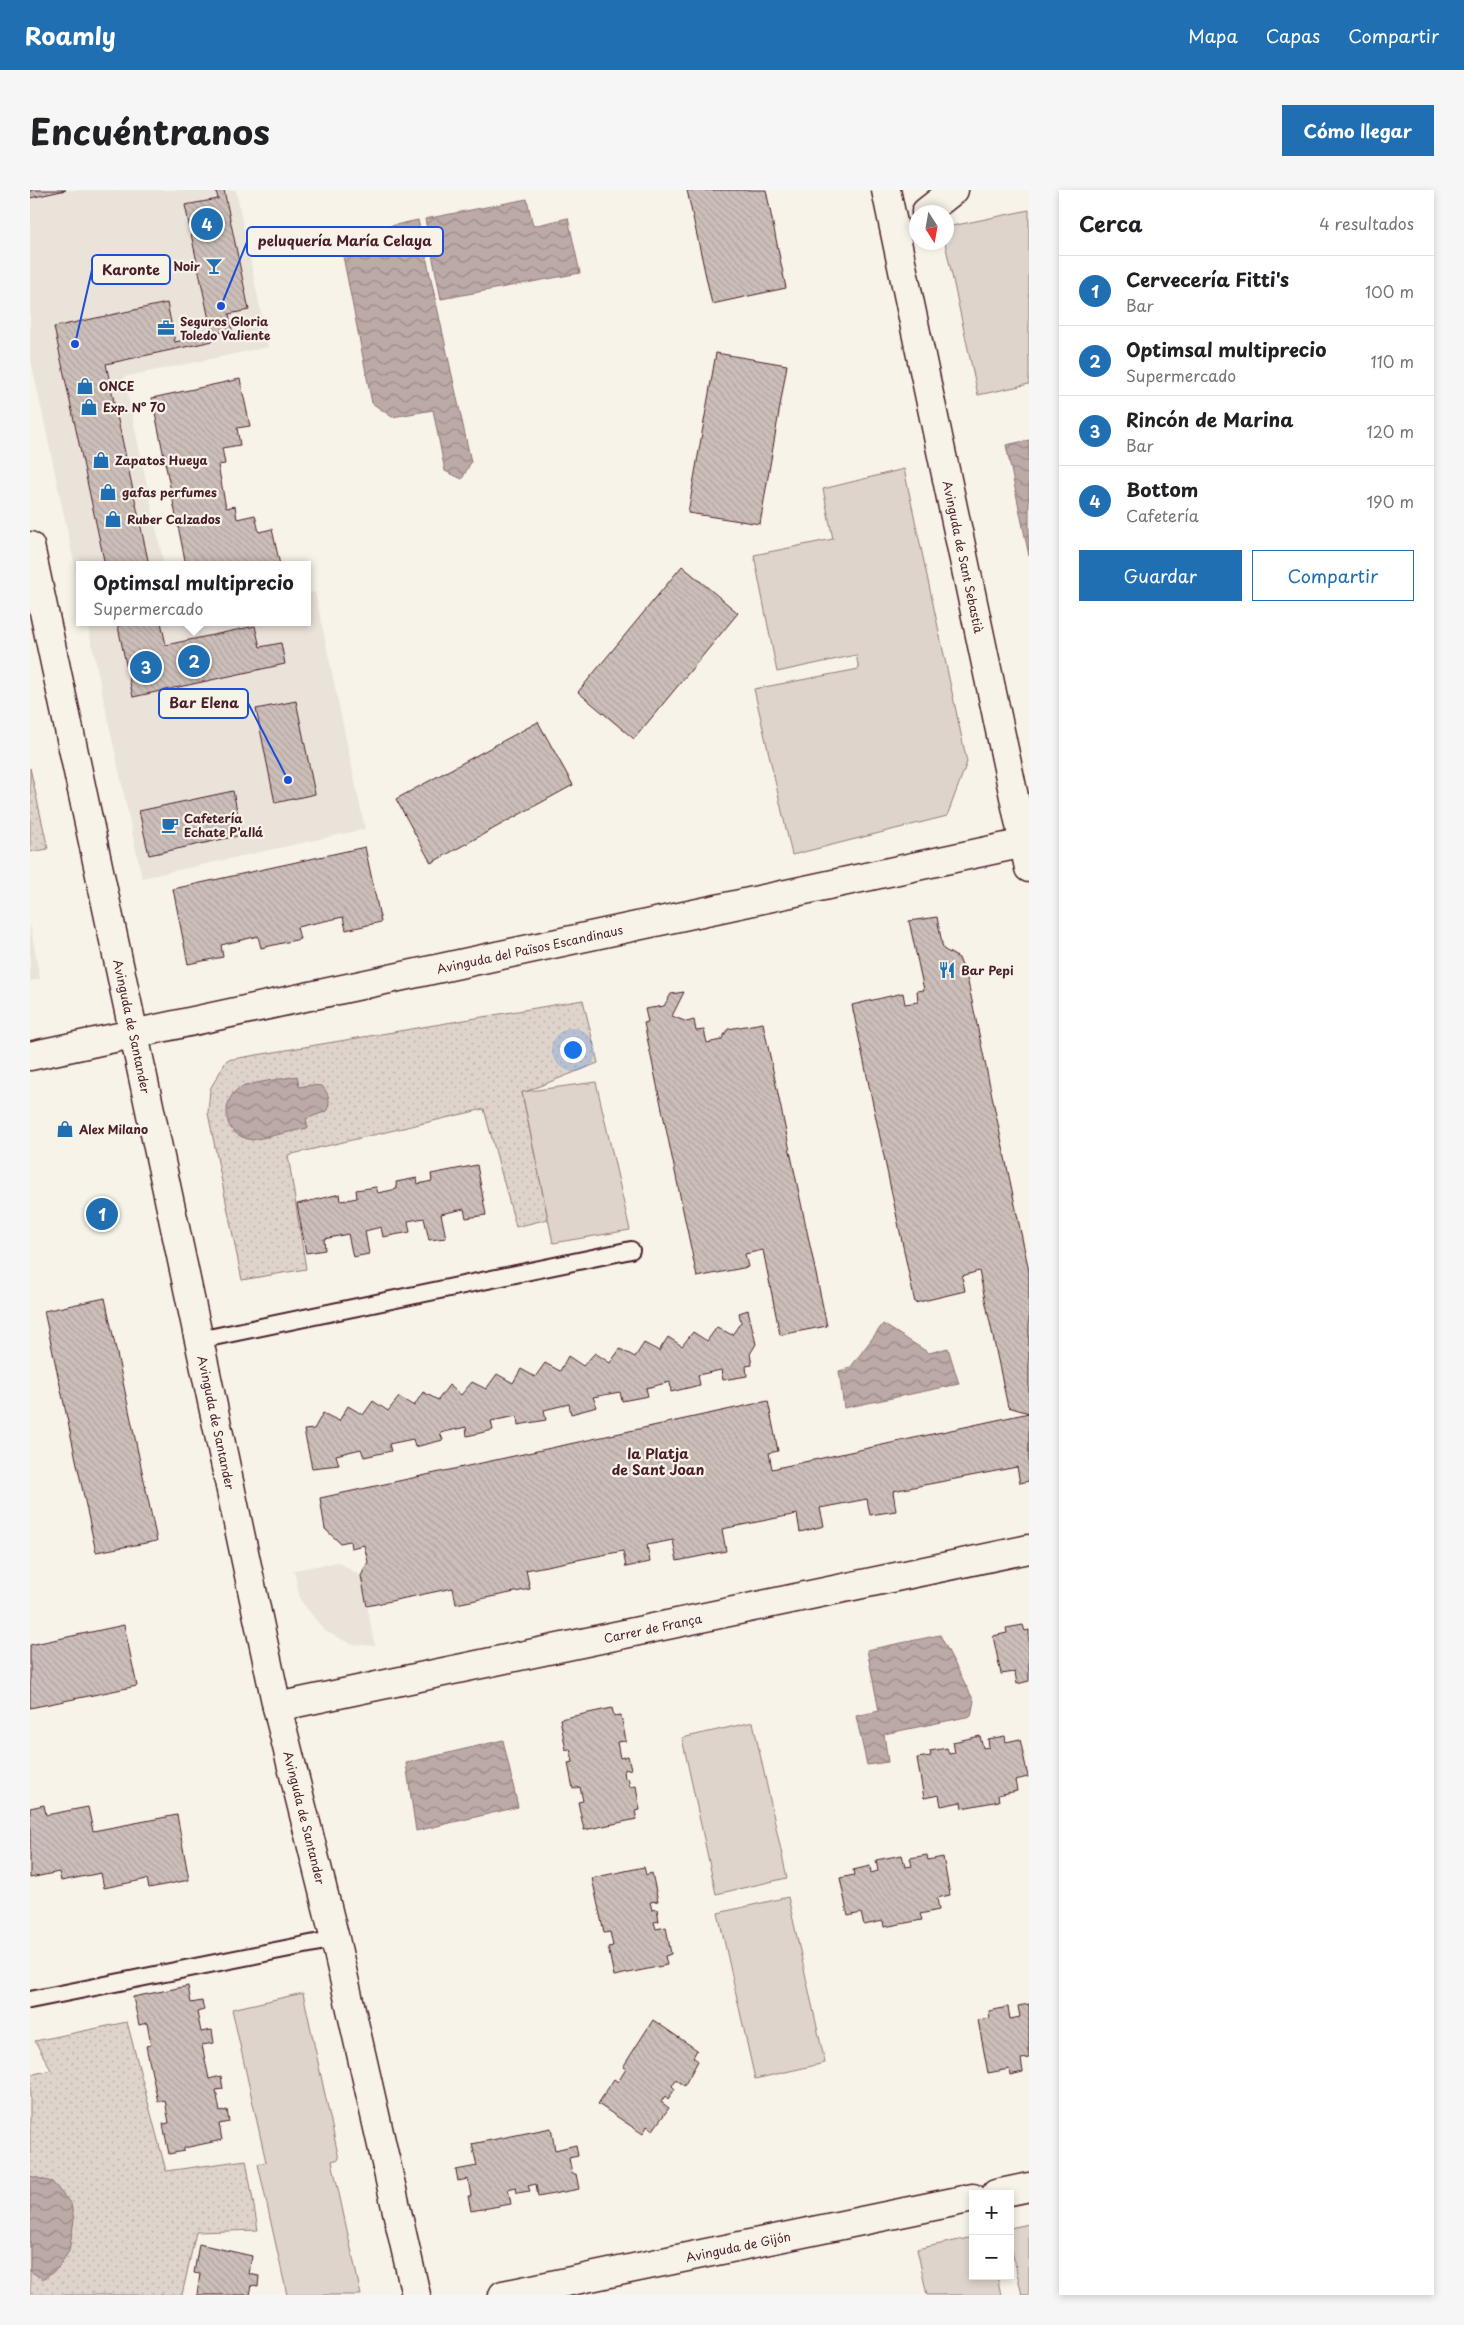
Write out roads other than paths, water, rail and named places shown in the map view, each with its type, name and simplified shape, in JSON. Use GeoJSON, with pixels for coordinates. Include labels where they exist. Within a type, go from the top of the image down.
{"type":"FeatureCollection","features":[{"type":"Feature","properties":{"kind":"street","name":"Avinguda de Sant Sebastià"},"geometry":{"type":"LineString","coordinates":[[886,190],[1027,851]]}},
{"type":"Feature","properties":{"kind":"street"},"geometry":{"type":"LineString","coordinates":[[935,205],[954,190]]}},
{"type":"Feature","properties":{"kind":"street"},"geometry":{"type":"LineString","coordinates":[[899,246],[909,233]]}},
{"type":"Feature","properties":{"kind":"street","name":"Avinguda de Santander"},"geometry":{"type":"LineString","coordinates":[[30,546],[277,1708],[335,1939],[416,2295]]}},
{"type":"Feature","properties":{"kind":"street","name":"Avinguda del Països Escandinaus"},"geometry":{"type":"LineString","coordinates":[[30,1056],[1027,851]]}},
{"type":"Feature","properties":{"kind":"street","name":"Carrer de França"},"geometry":{"type":"LineString","coordinates":[[277,1708],[1029,1549]]}},
{"type":"Feature","properties":{"kind":"street"},"geometry":{"type":"LineString","coordinates":[[1014,2190],[1029,2187]]}},
{"type":"Feature","properties":{"kind":"street","name":"Avinguda de Gijón"},"geometry":{"type":"LineString","coordinates":[[503,2295],[969,2199]]}},
{"type":"Feature","properties":{"kind":"lane"},"geometry":{"type":"LineString","coordinates":[[199,1340],[631,1250]]}},
{"type":"Feature","properties":{"kind":"lane"},"geometry":{"type":"LineString","coordinates":[[30,2000],[335,1939]]}},
{"type":"Feature","properties":{"kind":"water"},"geometry":{"type":"Polygon","coordinates":[[[527,199],[533,226],[568,218],[580,273],[441,299],[425,219],[527,199]]]}},
{"type":"Feature","properties":{"kind":"water"},"geometry":{"type":"Polygon","coordinates":[[[418,220],[471,462],[462,479],[445,471],[433,410],[392,417],[372,403],[343,256],[377,229],[418,220]]]}},
{"type":"Feature","properties":{"kind":"water"},"geometry":{"type":"Polygon","coordinates":[[[1029,440],[1029,556],[1006,445],[1029,440]]]}},
{"type":"Feature","properties":{"kind":"water"},"geometry":{"type":"Polygon","coordinates":[[[297,1076],[299,1087],[310,1085],[322,1086],[329,1098],[327,1111],[306,1119],[308,1128],[252,1140],[234,1132],[229,1126],[227,1108],[230,1098],[240,1088],[297,1076]]]}},
{"type":"Feature","properties":{"kind":"water"},"geometry":{"type":"Polygon","coordinates":[[[883,1324],[929,1353],[948,1348],[959,1384],[844,1408],[839,1371],[850,1368],[883,1324]]]}},
{"type":"Feature","properties":{"kind":"water"},"geometry":{"type":"Polygon","coordinates":[[[940,1635],[974,1701],[971,1716],[884,1734],[888,1762],[867,1765],[856,1716],[879,1711],[867,1650],[940,1635]]]}},
{"type":"Feature","properties":{"kind":"water"},"geometry":{"type":"Polygon","coordinates":[[[503,1740],[518,1807],[416,1831],[406,1763],[503,1740]]]}},
{"type":"Feature","properties":{"kind":"water"},"geometry":{"type":"Polygon","coordinates":[[[30,2176],[52,2182],[71,2204],[74,2220],[69,2251],[58,2268],[43,2279],[30,2271],[30,2176]]]}},
{"type":"Feature","properties":{"kind":"place","name":"Bottom"},"geometry":{"type":"Point","coordinates":[207,224]}},
{"type":"Feature","properties":{"kind":"place","name":"Noir"},"geometry":{"type":"Point","coordinates":[214,266]}},
{"type":"Feature","properties":{"kind":"place","name":"peluquería María Celaya"},"geometry":{"type":"Point","coordinates":[221,306]}},
{"type":"Feature","properties":{"kind":"place","name":"Seguros Gloria Toledo Valiente"},"geometry":{"type":"Point","coordinates":[166,328]}},
{"type":"Feature","properties":{"kind":"place","name":"Karonte"},"geometry":{"type":"Point","coordinates":[75,344]}},
{"type":"Feature","properties":{"kind":"place","name":"ONCE"},"geometry":{"type":"Point","coordinates":[85,386]}},
{"type":"Feature","properties":{"kind":"place","name":"Exp. N° 70"},"geometry":{"type":"Point","coordinates":[89,407]}},
{"type":"Feature","properties":{"kind":"place","name":"Zapatos Hueya"},"geometry":{"type":"Point","coordinates":[101,460]}},
{"type":"Feature","properties":{"kind":"place","name":"gafas perfumes"},"geometry":{"type":"Point","coordinates":[108,492]}},
{"type":"Feature","properties":{"kind":"place","name":"Ruber Calzados"},"geometry":{"type":"Point","coordinates":[113,519]}},
{"type":"Feature","properties":{"kind":"place","name":"Optimsal multiprecio"},"geometry":{"type":"Point","coordinates":[194,661]}},
{"type":"Feature","properties":{"kind":"place","name":"Rincón de Marina"},"geometry":{"type":"Point","coordinates":[146,667]}},
{"type":"Feature","properties":{"kind":"place","name":"Bar Elena"},"geometry":{"type":"Point","coordinates":[288,780]}},
{"type":"Feature","properties":{"kind":"place","name":"Cafetería Echate P'allá"},"geometry":{"type":"Point","coordinates":[170,825]}},
{"type":"Feature","properties":{"kind":"place","name":"Bar Pepi"},"geometry":{"type":"Point","coordinates":[947,970]}},
{"type":"Feature","properties":{"kind":"place","name":"Alex Milano"},"geometry":{"type":"Point","coordinates":[65,1129]}},
{"type":"Feature","properties":{"kind":"place","name":"Cervecería Fitti's"},"geometry":{"type":"Point","coordinates":[102,1214]}},
{"type":"Feature","properties":{"kind":"district","name":"la Platja de Sant Joan"},"geometry":{"type":"Point","coordinates":[658,1462]}}]}
